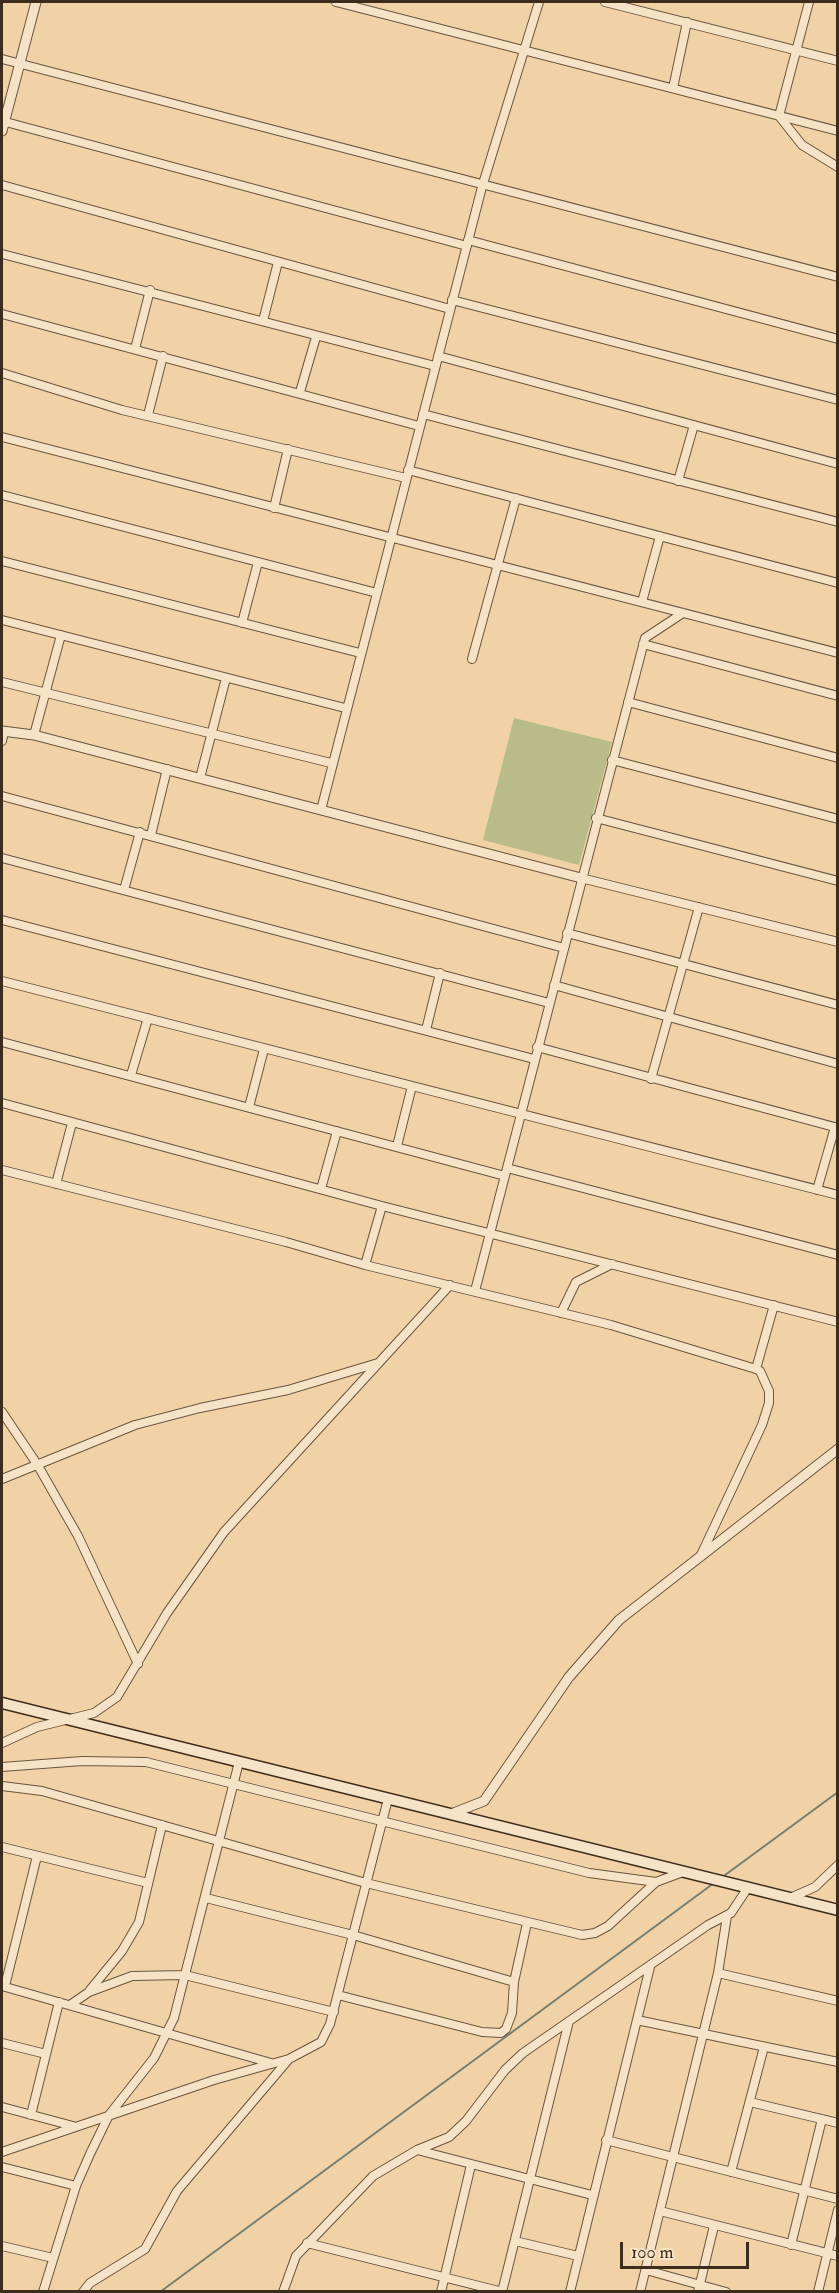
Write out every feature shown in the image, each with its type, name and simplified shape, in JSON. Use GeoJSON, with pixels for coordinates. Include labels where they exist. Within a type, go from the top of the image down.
{"type":"FeatureCollection","features":[{"type":"Feature","properties":{"kind":"main road"},"geometry":{"type":"LineString","coordinates":[[2,1703],[837,1910]]}},
{"type":"Feature","properties":{"kind":"street"},"geometry":{"type":"LineString","coordinates":[[36,2],[2,125],[837,339]]}},
{"type":"Feature","properties":{"kind":"street"},"geometry":{"type":"LineString","coordinates":[[336,2],[837,131]]}},
{"type":"Feature","properties":{"kind":"street"},"geometry":{"type":"LineString","coordinates":[[321,810],[345,708],[482,187],[539,2]]}},
{"type":"Feature","properties":{"kind":"street"},"geometry":{"type":"LineString","coordinates":[[605,2],[837,60]]}},
{"type":"Feature","properties":{"kind":"street"},"geometry":{"type":"LineString","coordinates":[[779,116],[809,2]]}},
{"type":"Feature","properties":{"kind":"street"},"geometry":{"type":"LineString","coordinates":[[673,88],[687,22]]}},
{"type":"Feature","properties":{"kind":"street"},"geometry":{"type":"LineString","coordinates":[[2,59],[482,187],[837,277]]}},
{"type":"Feature","properties":{"kind":"street"},"geometry":{"type":"LineString","coordinates":[[779,116],[802,145],[837,167]]}},
{"type":"Feature","properties":{"kind":"street"},"geometry":{"type":"LineString","coordinates":[[2,185],[450,309]]}},
{"type":"Feature","properties":{"kind":"street"},"geometry":{"type":"LineString","coordinates":[[2,254],[150,290],[316,337],[435,366]]}},
{"type":"Feature","properties":{"kind":"street"},"geometry":{"type":"LineString","coordinates":[[263,321],[278,262]]}},
{"type":"Feature","properties":{"kind":"street"},"geometry":{"type":"LineString","coordinates":[[135,349],[150,290]]}},
{"type":"Feature","properties":{"kind":"street"},"geometry":{"type":"LineString","coordinates":[[452,300],[837,400]]}},
{"type":"Feature","properties":{"kind":"street"},"geometry":{"type":"LineString","coordinates":[[2,314],[420,426]]}},
{"type":"Feature","properties":{"kind":"street"},"geometry":{"type":"LineString","coordinates":[[300,392],[316,337]]}},
{"type":"Feature","properties":{"kind":"street"},"geometry":{"type":"LineString","coordinates":[[148,415],[163,356]]}},
{"type":"Feature","properties":{"kind":"street"},"geometry":{"type":"LineString","coordinates":[[438,356],[837,464]]}},
{"type":"Feature","properties":{"kind":"street"},"geometry":{"type":"LineString","coordinates":[[2,373],[148,415],[288,449],[516,498],[837,583]]}},
{"type":"Feature","properties":{"kind":"street"},"geometry":{"type":"LineString","coordinates":[[423,414],[837,522]]}},
{"type":"Feature","properties":{"kind":"street"},"geometry":{"type":"LineString","coordinates":[[678,481],[694,425]]}},
{"type":"Feature","properties":{"kind":"street"},"geometry":{"type":"LineString","coordinates":[[2,437],[837,653]]}},
{"type":"Feature","properties":{"kind":"street"},"geometry":{"type":"LineString","coordinates":[[274,508],[288,449]]}},
{"type":"Feature","properties":{"kind":"street"},"geometry":{"type":"LineString","coordinates":[[2,495],[377,593]]}},
{"type":"Feature","properties":{"kind":"street"},"geometry":{"type":"LineString","coordinates":[[472,659],[516,498]]}},
{"type":"Feature","properties":{"kind":"street"},"geometry":{"type":"LineString","coordinates":[[642,602],[660,536]]}},
{"type":"Feature","properties":{"kind":"street"},"geometry":{"type":"LineString","coordinates":[[2,561],[360,653]]}},
{"type":"Feature","properties":{"kind":"street"},"geometry":{"type":"LineString","coordinates":[[242,623],[258,562]]}},
{"type":"Feature","properties":{"kind":"street"},"geometry":{"type":"LineString","coordinates":[[475,1291],[643,644],[645,638],[683,613]]}},
{"type":"Feature","properties":{"kind":"street"},"geometry":{"type":"LineString","coordinates":[[2,620],[345,708]]}},
{"type":"Feature","properties":{"kind":"street"},"geometry":{"type":"LineString","coordinates":[[34,735],[61,635]]}},
{"type":"Feature","properties":{"kind":"street"},"geometry":{"type":"LineString","coordinates":[[643,644],[837,696]]}},
{"type":"Feature","properties":{"kind":"street"},"geometry":{"type":"LineString","coordinates":[[200,778],[226,678]]}},
{"type":"Feature","properties":{"kind":"street"},"geometry":{"type":"LineString","coordinates":[[2,682],[331,763]]}},
{"type":"Feature","properties":{"kind":"street"},"geometry":{"type":"LineString","coordinates":[[628,702],[837,758]]}},
{"type":"Feature","properties":{"kind":"street"},"geometry":{"type":"LineString","coordinates":[[2,735],[34,735],[581,878],[837,942]]}},
{"type":"Feature","properties":{"kind":"street"},"geometry":{"type":"LineString","coordinates":[[612,759],[837,819]]}},
{"type":"Feature","properties":{"kind":"street"},"geometry":{"type":"LineString","coordinates":[[151,835],[167,769]]}},
{"type":"Feature","properties":{"kind":"street"},"geometry":{"type":"LineString","coordinates":[[2,796],[564,948]]}},
{"type":"Feature","properties":{"kind":"street"},"geometry":{"type":"LineString","coordinates":[[596,818],[837,881]]}},
{"type":"Feature","properties":{"kind":"street"},"geometry":{"type":"LineString","coordinates":[[124,890],[140,832]]}},
{"type":"Feature","properties":{"kind":"street"},"geometry":{"type":"LineString","coordinates":[[2,858],[549,1003]]}},
{"type":"Feature","properties":{"kind":"street"},"geometry":{"type":"LineString","coordinates":[[651,1079],[699,907]]}},
{"type":"Feature","properties":{"kind":"street"},"geometry":{"type":"LineString","coordinates":[[2,920],[534,1059]]}},
{"type":"Feature","properties":{"kind":"street"},"geometry":{"type":"LineString","coordinates":[[567,933],[837,1005]]}},
{"type":"Feature","properties":{"kind":"street"},"geometry":{"type":"LineString","coordinates":[[426,1030],[440,973]]}},
{"type":"Feature","properties":{"kind":"street"},"geometry":{"type":"LineString","coordinates":[[2,981],[837,1195]]}},
{"type":"Feature","properties":{"kind":"street"},"geometry":{"type":"LineString","coordinates":[[554,985],[837,1064]]}},
{"type":"Feature","properties":{"kind":"street"},"geometry":{"type":"LineString","coordinates":[[131,1075],[148,1018]]}},
{"type":"Feature","properties":{"kind":"street"},"geometry":{"type":"LineString","coordinates":[[2,1042],[337,1131],[837,1255]]}},
{"type":"Feature","properties":{"kind":"street"},"geometry":{"type":"LineString","coordinates":[[537,1047],[836,1127],[817,1190]]}},
{"type":"Feature","properties":{"kind":"street"},"geometry":{"type":"LineString","coordinates":[[249,1107],[264,1049]]}},
{"type":"Feature","properties":{"kind":"street"},"geometry":{"type":"LineString","coordinates":[[397,1146],[412,1086]]}},
{"type":"Feature","properties":{"kind":"street"},"geometry":{"type":"LineString","coordinates":[[2,1103],[72,1124],[382,1206],[837,1322]]}},
{"type":"Feature","properties":{"kind":"street"},"geometry":{"type":"LineString","coordinates":[[56,1184],[72,1124]]}},
{"type":"Feature","properties":{"kind":"street"},"geometry":{"type":"LineString","coordinates":[[321,1189],[337,1131]]}},
{"type":"Feature","properties":{"kind":"street"},"geometry":{"type":"LineString","coordinates":[[2,1170],[286,1242],[365,1265],[561,1313],[726,1358],[760,1371],[769,1391],[769,1403],[762,1425],[700,1556]]}},
{"type":"Feature","properties":{"kind":"street"},"geometry":{"type":"LineString","coordinates":[[365,1265],[382,1206]]}},
{"type":"Feature","properties":{"kind":"street"},"geometry":{"type":"LineString","coordinates":[[561,1313],[576,1282],[612,1264]]}},
{"type":"Feature","properties":{"kind":"street"},"geometry":{"type":"LineString","coordinates":[[2,1743],[37,1727],[94,1713],[123,1689],[167,1613],[224,1532],[450,1286]]}},
{"type":"Feature","properties":{"kind":"street"},"geometry":{"type":"LineString","coordinates":[[756,1369],[774,1305]]}},
{"type":"Feature","properties":{"kind":"street"},"geometry":{"type":"LineString","coordinates":[[2,1479],[135,1425],[200,1408],[288,1390],[380,1362]]}},
{"type":"Feature","properties":{"kind":"street"},"geometry":{"type":"LineString","coordinates":[[2,1412],[37,1464],[78,1536],[138,1664]]}},
{"type":"Feature","properties":{"kind":"street"},"geometry":{"type":"LineString","coordinates":[[451,1814],[484,1801],[497,1785],[519,1747],[595,1644],[619,1620],[837,1449]]}},
{"type":"Feature","properties":{"kind":"street"},"geometry":{"type":"LineString","coordinates":[[2,1767],[82,1761],[146,1762],[589,1873],[656,1882]]}},
{"type":"Feature","properties":{"kind":"street"},"geometry":{"type":"LineString","coordinates":[[43,2292],[76,2186],[109,2115],[136,2084],[167,2034],[206,1898],[239,1762]]}},
{"type":"Feature","properties":{"kind":"street"},"geometry":{"type":"LineString","coordinates":[[2,1786],[42,1791],[366,1883],[582,1935],[595,1933],[608,1926],[656,1882],[683,1872]]}},
{"type":"Feature","properties":{"kind":"street"},"geometry":{"type":"LineString","coordinates":[[2,2152],[74,2126],[289,2059],[321,2042],[328,2033],[334,2012],[388,1799]]}},
{"type":"Feature","properties":{"kind":"street"},"geometry":{"type":"LineString","coordinates":[[89,1992],[133,1935],[139,1922],[162,1825]]}},
{"type":"Feature","properties":{"kind":"street"},"geometry":{"type":"LineString","coordinates":[[2,1847],[148,1883]]}},
{"type":"Feature","properties":{"kind":"street"},"geometry":{"type":"LineString","coordinates":[[37,1856],[3,1986],[272,2063]]}},
{"type":"Feature","properties":{"kind":"street"},"geometry":{"type":"LineString","coordinates":[[789,1899],[815,1887],[837,1865]]}},
{"type":"Feature","properties":{"kind":"street"},"geometry":{"type":"LineString","coordinates":[[640,2292],[718,1973],[727,1916],[747,1889]]}},
{"type":"Feature","properties":{"kind":"street"},"geometry":{"type":"LineString","coordinates":[[206,1898],[353,1935],[514,1982]]}},
{"type":"Feature","properties":{"kind":"street"},"geometry":{"type":"LineString","coordinates":[[283,2292],[296,2256],[373,2176],[417,2150],[449,2137],[466,2121],[505,2070],[539,2040],[650,1967],[708,1924],[727,1916]]}},
{"type":"Feature","properties":{"kind":"street"},"geometry":{"type":"LineString","coordinates":[[338,1995],[492,2034],[501,2032],[509,2022],[514,1982],[527,1923]]}},
{"type":"Feature","properties":{"kind":"street"},"geometry":{"type":"LineString","coordinates":[[570,2292],[592,2195],[650,1967]]}},
{"type":"Feature","properties":{"kind":"street"},"geometry":{"type":"LineString","coordinates":[[718,1973],[837,2001]]}},
{"type":"Feature","properties":{"kind":"street"},"geometry":{"type":"LineString","coordinates":[[70,2005],[89,1992],[132,1976],[185,1975],[334,2012]]}},
{"type":"Feature","properties":{"kind":"street"},"geometry":{"type":"LineString","coordinates":[[31,2115],[59,2002]]}},
{"type":"Feature","properties":{"kind":"street"},"geometry":{"type":"LineString","coordinates":[[637,2020],[837,2062]]}},
{"type":"Feature","properties":{"kind":"street"},"geometry":{"type":"LineString","coordinates":[[307,2243],[503,2291],[569,2021]]}},
{"type":"Feature","properties":{"kind":"street"},"geometry":{"type":"LineString","coordinates":[[2,2043],[46,2054]]}},
{"type":"Feature","properties":{"kind":"street"},"geometry":{"type":"LineString","coordinates":[[731,2172],[765,2047]]}},
{"type":"Feature","properties":{"kind":"street"},"geometry":{"type":"LineString","coordinates":[[83,2292],[90,2283],[145,2249],[177,2191],[289,2059]]}},
{"type":"Feature","properties":{"kind":"street"},"geometry":{"type":"LineString","coordinates":[[750,2103],[837,2123]]}},
{"type":"Feature","properties":{"kind":"street"},"geometry":{"type":"LineString","coordinates":[[2,2107],[74,2126]]}},
{"type":"Feature","properties":{"kind":"street"},"geometry":{"type":"LineString","coordinates":[[790,2245],[822,2120]]}},
{"type":"Feature","properties":{"kind":"street"},"geometry":{"type":"LineString","coordinates":[[606,2140],[837,2199]]}},
{"type":"Feature","properties":{"kind":"street"},"geometry":{"type":"LineString","coordinates":[[417,2150],[592,2195]]}},
{"type":"Feature","properties":{"kind":"street"},"geometry":{"type":"LineString","coordinates":[[441,2292],[471,2165]]}},
{"type":"Feature","properties":{"kind":"street"},"geometry":{"type":"LineString","coordinates":[[2,2167],[76,2186]]}},
{"type":"Feature","properties":{"kind":"street"},"geometry":{"type":"LineString","coordinates":[[818,2292],[837,2210]]}},
{"type":"Feature","properties":{"kind":"street"},"geometry":{"type":"LineString","coordinates":[[660,2211],[837,2256]]}},
{"type":"Feature","properties":{"kind":"street"},"geometry":{"type":"LineString","coordinates":[[699,2288],[714,2226]]}},
{"type":"Feature","properties":{"kind":"street"},"geometry":{"type":"LineString","coordinates":[[515,2241],[578,2256]]}},
{"type":"Feature","properties":{"kind":"street"},"geometry":{"type":"LineString","coordinates":[[2,2246],[52,2258]]}},
{"type":"Feature","properties":{"kind":"street"},"geometry":{"type":"LineString","coordinates":[[646,2270],[699,2288],[726,2292]]}},
{"type":"Feature","properties":{"kind":"green space"},"geometry":{"type":"Polygon","coordinates":[[[514,718],[612,742],[579,865],[483,840],[514,718]]]}},
{"type":"Feature","properties":{"kind":"waterway"},"geometry":{"type":"LineString","coordinates":[[721,1878],[838,1792]]}},
{"type":"Feature","properties":{"kind":"waterway"},"geometry":{"type":"LineString","coordinates":[[160,2292],[714,1883]]}}]}
